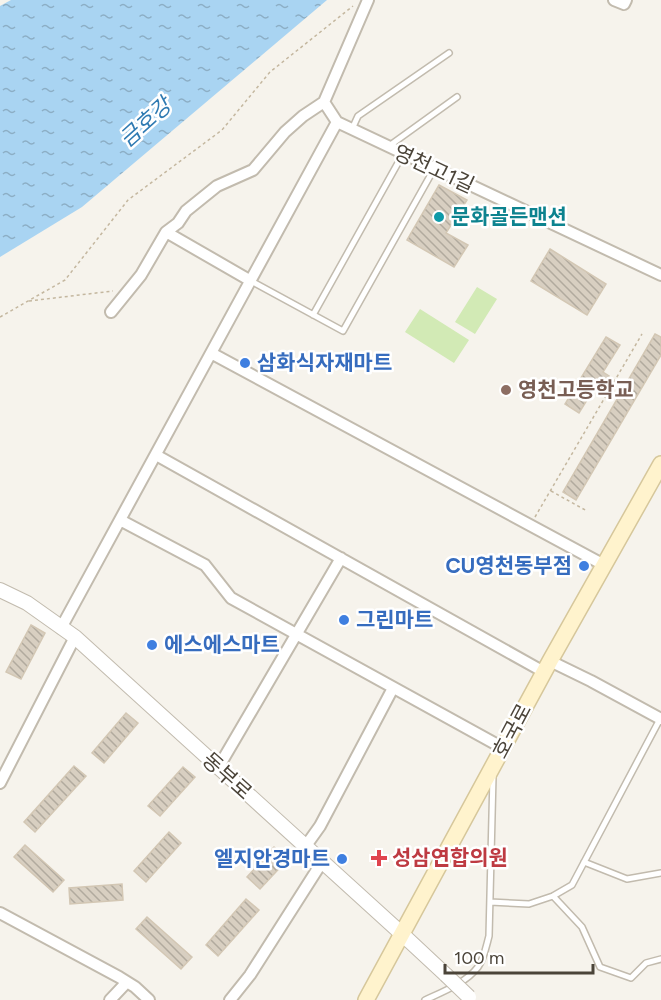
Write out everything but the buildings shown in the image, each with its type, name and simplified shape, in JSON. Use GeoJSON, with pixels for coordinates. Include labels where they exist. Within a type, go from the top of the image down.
{"type":"FeatureCollection","features":[{"type":"Feature","properties":{"kind":"main road","name":"호국로"},"geometry":{"type":"LineString","coordinates":[[366,1000],[547,667],[659,473]]}},
{"type":"Feature","properties":{"kind":"street"},"geometry":{"type":"LineString","coordinates":[[111,312],[141,275],[166,232],[178,223],[186,211],[217,186],[253,170],[285,132],[324,102],[368,0]]}},
{"type":"Feature","properties":{"kind":"street"},"geometry":{"type":"LineString","coordinates":[[62,628],[337,122],[324,102]]}},
{"type":"Feature","properties":{"kind":"street","name":"영천고1길"},"geometry":{"type":"LineString","coordinates":[[337,122],[661,275]]}},
{"type":"Feature","properties":{"kind":"street"},"geometry":{"type":"LineString","coordinates":[[166,232],[251,281]]}},
{"type":"Feature","properties":{"kind":"street"},"geometry":{"type":"LineString","coordinates":[[212,353],[604,565]]}},
{"type":"Feature","properties":{"kind":"street"},"geometry":{"type":"LineString","coordinates":[[156,455],[341,558],[547,667],[591,681],[661,718]]}},
{"type":"Feature","properties":{"kind":"street"},"geometry":{"type":"LineString","coordinates":[[120,520],[205,565],[231,598],[296,636],[503,748]]}},
{"type":"Feature","properties":{"kind":"street"},"geometry":{"type":"LineString","coordinates":[[218,768],[341,558]]}},
{"type":"Feature","properties":{"kind":"street","name":"동부로"},"geometry":{"type":"LineString","coordinates":[[0,590],[27,603],[75,637],[402,934],[470,999]]}},
{"type":"Feature","properties":{"kind":"street"},"geometry":{"type":"LineString","coordinates":[[0,783],[75,637]]}},
{"type":"Feature","properties":{"kind":"street"},"geometry":{"type":"LineString","coordinates":[[305,847],[320,826],[393,688]]}},
{"type":"Feature","properties":{"kind":"street"},"geometry":{"type":"LineString","coordinates":[[230,1000],[250,975],[322,862]]}},
{"type":"Feature","properties":{"kind":"street"},"geometry":{"type":"LineString","coordinates":[[0,913],[127,982],[149,1000]]}},
{"type":"Feature","properties":{"kind":"street"},"geometry":{"type":"LineString","coordinates":[[110,1000],[127,982]]}},
{"type":"Feature","properties":{"kind":"lane"},"geometry":{"type":"LineString","coordinates":[[352,129],[358,116],[448,53]]}},
{"type":"Feature","properties":{"kind":"lane"},"geometry":{"type":"LineString","coordinates":[[388,147],[457,97]]}},
{"type":"Feature","properties":{"kind":"lane"},"geometry":{"type":"LineString","coordinates":[[313,315],[403,154]]}},
{"type":"Feature","properties":{"kind":"lane"},"geometry":{"type":"LineString","coordinates":[[251,281],[343,331],[434,169]]}},
{"type":"Feature","properties":{"kind":"lane"},"geometry":{"type":"LineString","coordinates":[[490,902],[529,904],[553,896],[572,885],[661,718]]}},
{"type":"Feature","properties":{"kind":"lane"},"geometry":{"type":"LineString","coordinates":[[429,999],[451,987],[478,967],[489,936],[494,766]]}},
{"type":"Feature","properties":{"kind":"lane"},"geometry":{"type":"LineString","coordinates":[[584,862],[627,879],[661,873]]}},
{"type":"Feature","properties":{"kind":"lane"},"geometry":{"type":"LineString","coordinates":[[553,896],[582,927],[600,967],[631,978],[646,963],[661,958]]}},
{"type":"Feature","properties":{"kind":"path"},"geometry":{"type":"LineString","coordinates":[[0,317],[65,280],[128,200],[222,130],[270,72],[361,0]]}},
{"type":"Feature","properties":{"kind":"path"},"geometry":{"type":"LineString","coordinates":[[27,302],[129,290]]}},
{"type":"Feature","properties":{"kind":"path"},"geometry":{"type":"LineString","coordinates":[[530,525],[642,334]]}},
{"type":"Feature","properties":{"kind":"path"},"geometry":{"type":"LineString","coordinates":[[550,491],[587,511]]}},
{"type":"Feature","properties":{"kind":"green space"},"geometry":{"type":"Polygon","coordinates":[[[477,287],[497,299],[475,334],[455,322],[477,287]]]}},
{"type":"Feature","properties":{"kind":"green space"},"geometry":{"type":"Polygon","coordinates":[[[420,309],[469,340],[454,363],[405,332],[420,309]]]}},
{"type":"Feature","properties":{"kind":"water","name":"금호강"},"geometry":{"type":"Polygon","coordinates":[[[11,0],[327,0],[82,207],[0,257],[0,6],[11,0]]]}},
{"type":"Feature","properties":{"kind":"place","name":"문화골든맨션"},"geometry":{"type":"Point","coordinates":[439,217]}},
{"type":"Feature","properties":{"kind":"place","name":"삼화식자재마트"},"geometry":{"type":"Point","coordinates":[245,363]}},
{"type":"Feature","properties":{"kind":"place","name":"영천고등학교"},"geometry":{"type":"Point","coordinates":[506,390]}},
{"type":"Feature","properties":{"kind":"place","name":"CU영천동부점"},"geometry":{"type":"Point","coordinates":[584,566]}},
{"type":"Feature","properties":{"kind":"place","name":"그린마트"},"geometry":{"type":"Point","coordinates":[344,620]}},
{"type":"Feature","properties":{"kind":"place","name":"에스에스마트"},"geometry":{"type":"Point","coordinates":[152,645]}},
{"type":"Feature","properties":{"kind":"place","name":"성삼연합의원"},"geometry":{"type":"Point","coordinates":[379,858]}},
{"type":"Feature","properties":{"kind":"place","name":"엘지안경마트"},"geometry":{"type":"Point","coordinates":[342,859]}}]}
